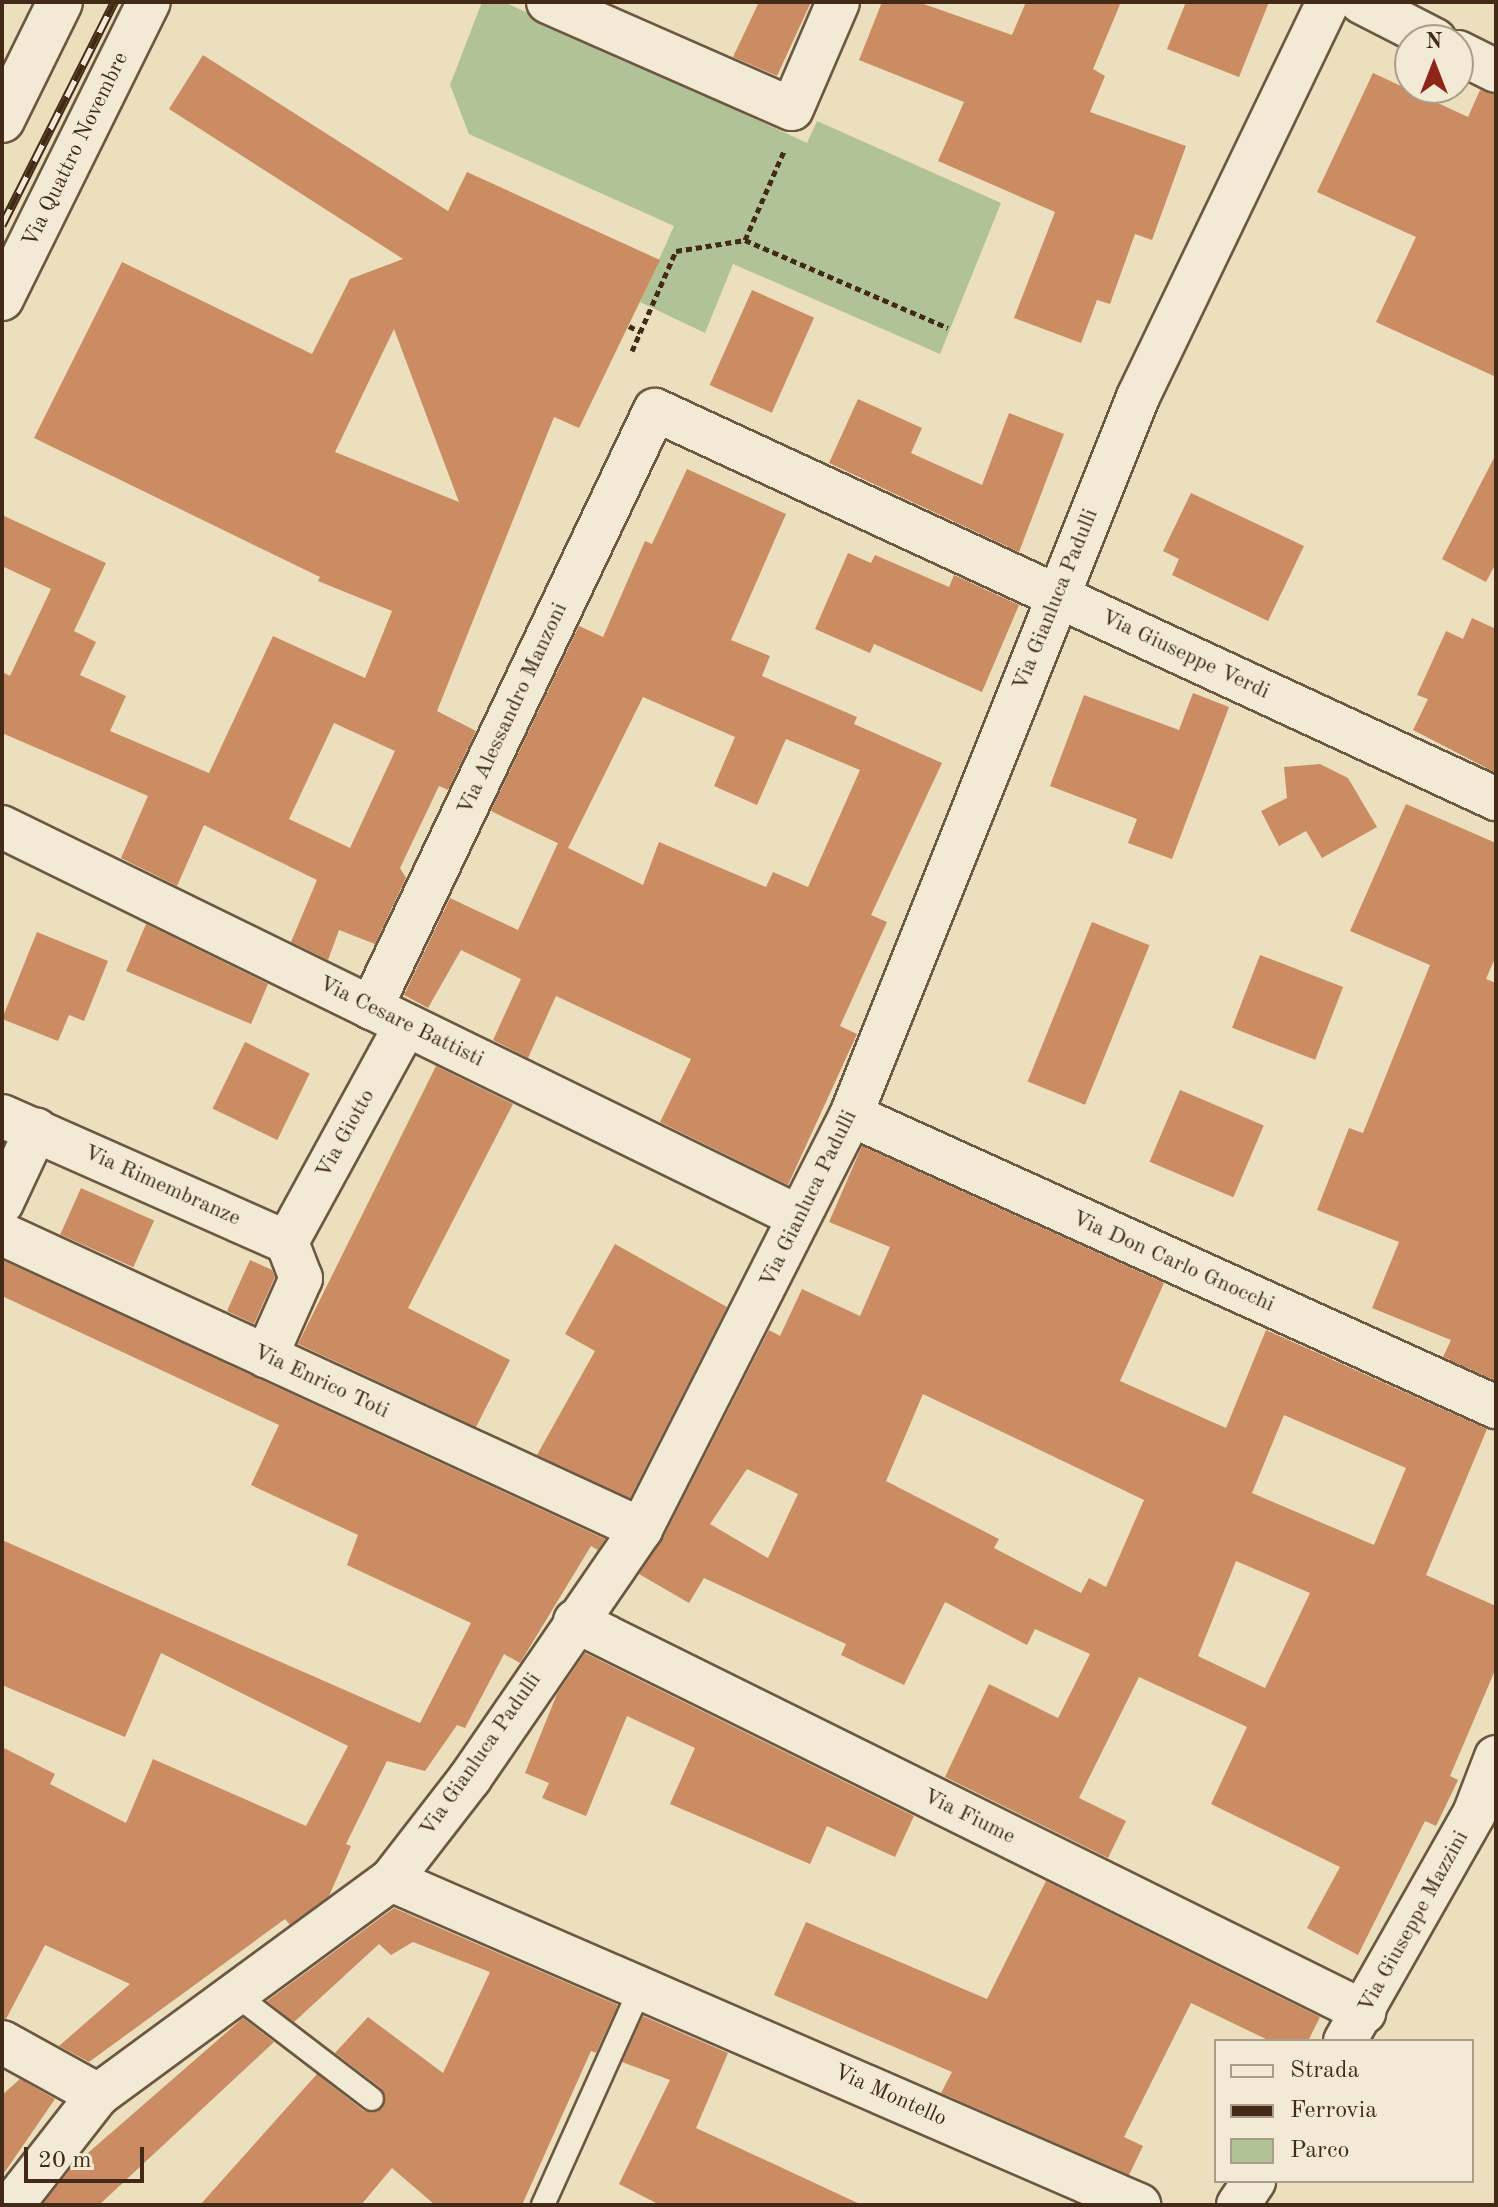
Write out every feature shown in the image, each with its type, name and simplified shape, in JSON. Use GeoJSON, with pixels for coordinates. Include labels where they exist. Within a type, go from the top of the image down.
{"type":"FeatureCollection","features":[{"type":"Feature","properties":{"kind":"street"},"geometry":{"type":"LineString","coordinates":[[2,120],[60,2]]}},
{"type":"Feature","properties":{"kind":"street","name":"Via Quattro Novembre"},"geometry":{"type":"LineString","coordinates":[[2,299],[149,2]]}},
{"type":"Feature","properties":{"kind":"street"},"geometry":{"type":"LineString","coordinates":[[548,2],[791,122],[838,2]]}},
{"type":"Feature","properties":{"kind":"street","name":"Via Gianluca Padulli"},"geometry":{"type":"LineString","coordinates":[[12,2205],[98,2095],[232,1992],[391,1880],[470,1778],[641,1529],[851,1115],[1138,397],[1328,2]]}},
{"type":"Feature","properties":{"kind":"street"},"geometry":{"type":"LineString","coordinates":[[1361,2],[1404,24]]}},
{"type":"Feature","properties":{"kind":"street"},"geometry":{"type":"LineString","coordinates":[[1474,60],[1496,71]]}},
{"type":"Feature","properties":{"kind":"street","name":"Via Giuseppe Verdi"},"geometry":{"type":"LineString","coordinates":[[655,410],[1496,799]]}},
{"type":"Feature","properties":{"kind":"street","name":"Via Alessandro Manzoni"},"geometry":{"type":"LineString","coordinates":[[389,1016],[655,410]]}},
{"type":"Feature","properties":{"kind":"street","name":"Via Cesare Battisti"},"geometry":{"type":"LineString","coordinates":[[2,827],[799,1217]]}},
{"type":"Feature","properties":{"kind":"street","name":"Via Giotto"},"geometry":{"type":"LineString","coordinates":[[266,1357],[294,1260],[389,1016]]}},
{"type":"Feature","properties":{"kind":"street","name":"Via Don Carlo Gnocchi"},"geometry":{"type":"LineString","coordinates":[[851,1115],[1496,1407]]}},
{"type":"Feature","properties":{"kind":"street"},"geometry":{"type":"LineString","coordinates":[[2,1203],[19,1123]]}},
{"type":"Feature","properties":{"kind":"street","name":"Via Rimembranze"},"geometry":{"type":"LineString","coordinates":[[19,1123],[294,1260]]}},
{"type":"Feature","properties":{"kind":"street","name":"Via Enrico Toti"},"geometry":{"type":"LineString","coordinates":[[2,1234],[641,1529]]}},
{"type":"Feature","properties":{"kind":"street","name":"Via Fiume"},"geometry":{"type":"LineString","coordinates":[[575,1621],[1355,2026]]}},
{"type":"Feature","properties":{"kind":"street","name":"Via Giuseppe Mazzini"},"geometry":{"type":"LineString","coordinates":[[1355,2026],[1485,1814],[1496,1757]]}},
{"type":"Feature","properties":{"kind":"street","name":"Via Montello"},"geometry":{"type":"LineString","coordinates":[[391,1880],[1139,2205]]}},
{"type":"Feature","properties":{"kind":"street"},"geometry":{"type":"LineString","coordinates":[[2,2042],[98,2095]]}},
{"type":"Feature","properties":{"kind":"street"},"geometry":{"type":"LineString","coordinates":[[1238,2205],[1253,2183]]}},
{"type":"Feature","properties":{"kind":"lane"},"geometry":{"type":"LineString","coordinates":[[543,2205],[641,1987]]}},
{"type":"Feature","properties":{"kind":"lane"},"geometry":{"type":"LineString","coordinates":[[232,1992],[372,2099]]}},
{"type":"Feature","properties":{"kind":"path"},"geometry":{"type":"LineString","coordinates":[[745,240],[791,122]]}},
{"type":"Feature","properties":{"kind":"path"},"geometry":{"type":"LineString","coordinates":[[632,351],[676,251],[745,240],[948,328]]}},
{"type":"Feature","properties":{"kind":"path"},"geometry":{"type":"LineString","coordinates":[[629,326],[641,332]]}},
{"type":"Feature","properties":{"kind":"green space"},"geometry":{"type":"Polygon","coordinates":[[[482,2],[504,2],[807,143],[817,121],[1001,203],[940,354],[733,264],[705,333],[640,302],[674,226],[469,134],[450,85],[482,2]]]}},
{"type":"Feature","properties":{"kind":"building"},"geometry":{"type":"Polygon","coordinates":[[[759,2],[811,2],[777,76],[733,57],[759,2]]]}},
{"type":"Feature","properties":{"kind":"building"},"geometry":{"type":"Polygon","coordinates":[[[882,2],[918,2],[1012,35],[1026,2],[1121,2],[1093,69],[1105,76],[1090,112],[1186,146],[1152,240],[1135,234],[1110,304],[1097,300],[1081,343],[1014,318],[1055,212],[938,161],[964,102],[859,60],[882,2]]]}},
{"type":"Feature","properties":{"kind":"building"},"geometry":{"type":"Polygon","coordinates":[[[1186,2],[1269,2],[1239,77],[1167,49],[1186,2]]]}},
{"type":"Feature","properties":{"kind":"building"},"geometry":{"type":"Polygon","coordinates":[[[203,55],[448,211],[467,172],[660,260],[579,428],[554,417],[437,711],[476,731],[448,790],[439,786],[400,868],[406,878],[375,944],[339,930],[328,960],[291,942],[317,880],[204,825],[177,886],[121,858],[148,796],[2,733],[2,672],[10,676],[51,589],[2,566],[2,515],[106,563],[74,631],[96,642],[80,675],[126,696],[110,731],[209,773],[273,636],[365,678],[392,611],[318,581],[320,577],[34,438],[122,262],[312,354],[350,279],[403,259],[169,109],[203,55]],[[394,329],[335,452],[459,502],[394,329]],[[334,723],[289,819],[350,848],[395,751],[334,723]]]}},
{"type":"Feature","properties":{"kind":"building"},"geometry":{"type":"Polygon","coordinates":[[[1373,73],[1394,83],[1394,104],[1440,104],[1468,117],[1480,90],[1496,95],[1496,377],[1376,322],[1416,237],[1317,192],[1373,73]]]}},
{"type":"Feature","properties":{"kind":"building"},"geometry":{"type":"Polygon","coordinates":[[[752,290],[814,318],[772,413],[710,385],[752,290]]]}},
{"type":"Feature","properties":{"kind":"building"},"geometry":{"type":"Polygon","coordinates":[[[858,399],[922,428],[911,453],[982,485],[1009,413],[1064,434],[1019,552],[829,463],[858,399]]]}},
{"type":"Feature","properties":{"kind":"building"},"geometry":{"type":"Polygon","coordinates":[[[1496,454],[1496,563],[1486,582],[1442,559],[1496,454]]]}},
{"type":"Feature","properties":{"kind":"building"},"geometry":{"type":"Polygon","coordinates":[[[687,469],[786,514],[731,640],[770,656],[762,676],[857,717],[854,724],[942,763],[871,915],[887,922],[840,1026],[857,1034],[788,1185],[660,1122],[691,1059],[556,996],[528,1058],[493,1040],[521,979],[461,950],[428,1008],[404,995],[450,898],[518,930],[558,843],[491,811],[579,626],[603,637],[645,541],[652,544],[687,469]],[[643,697],[568,848],[643,885],[659,842],[766,887],[773,872],[808,887],[860,770],[786,739],[757,805],[714,786],[735,737],[643,697]]]}},
{"type":"Feature","properties":{"kind":"building"},"geometry":{"type":"Polygon","coordinates":[[[1191,493],[1304,546],[1268,621],[1172,575],[1179,559],[1163,551],[1191,493]]]}},
{"type":"Feature","properties":{"kind":"building"},"geometry":{"type":"Polygon","coordinates":[[[848,553],[871,563],[875,555],[949,587],[954,575],[1019,605],[982,692],[874,644],[870,653],[815,629],[848,553]]]}},
{"type":"Feature","properties":{"kind":"building"},"geometry":{"type":"Polygon","coordinates":[[[1472,618],[1496,629],[1496,773],[1413,730],[1428,699],[1417,695],[1446,631],[1463,639],[1472,618]]]}},
{"type":"Feature","properties":{"kind":"building"},"geometry":{"type":"Polygon","coordinates":[[[1193,693],[1229,707],[1172,859],[1128,843],[1137,819],[1050,786],[1084,695],[1179,730],[1193,693]]]}},
{"type":"Feature","properties":{"kind":"building"},"geometry":{"type":"Polygon","coordinates":[[[1320,764],[1348,778],[1377,827],[1322,858],[1306,831],[1279,846],[1261,811],[1287,798],[1284,767],[1320,764]]]}},
{"type":"Feature","properties":{"kind":"building"},"geometry":{"type":"Polygon","coordinates":[[[1406,804],[1496,843],[1496,956],[1486,979],[1496,983],[1496,1381],[1443,1357],[1451,1340],[1372,1308],[1399,1242],[1317,1210],[1349,1128],[1363,1133],[1430,965],[1350,931],[1406,804]]]}},
{"type":"Feature","properties":{"kind":"building"},"geometry":{"type":"Polygon","coordinates":[[[1092,922],[1149,945],[1085,1105],[1028,1081],[1092,922]]]}},
{"type":"Feature","properties":{"kind":"building"},"geometry":{"type":"Polygon","coordinates":[[[146,924],[268,984],[251,1024],[126,971],[146,924]]]}},
{"type":"Feature","properties":{"kind":"building"},"geometry":{"type":"Polygon","coordinates":[[[37,932],[108,961],[84,1021],[69,1015],[58,1041],[2,1019],[37,932]]]}},
{"type":"Feature","properties":{"kind":"building"},"geometry":{"type":"Polygon","coordinates":[[[1260,955],[1343,987],[1315,1060],[1232,1028],[1260,955]]]}},
{"type":"Feature","properties":{"kind":"building"},"geometry":{"type":"Polygon","coordinates":[[[245,1042],[310,1074],[277,1140],[213,1109],[245,1042]]]}},
{"type":"Feature","properties":{"kind":"building"},"geometry":{"type":"Polygon","coordinates":[[[436,1066],[513,1104],[408,1308],[510,1360],[476,1427],[298,1344],[436,1066]]]}},
{"type":"Feature","properties":{"kind":"building"},"geometry":{"type":"Polygon","coordinates":[[[1180,1090],[1264,1126],[1233,1197],[1150,1162],[1180,1090]]]}},
{"type":"Feature","properties":{"kind":"building"},"geometry":{"type":"Polygon","coordinates":[[[862,1146],[1164,1283],[1120,1381],[1226,1428],[1266,1330],[1487,1429],[1426,1575],[1496,1606],[1496,1668],[1450,1776],[1458,1780],[1436,1826],[1425,1821],[1358,1955],[1307,1928],[1340,1867],[1211,1804],[1247,1727],[1139,1677],[1079,1798],[1126,1821],[1108,1858],[945,1777],[989,1684],[1058,1718],[1090,1654],[1035,1629],[1027,1645],[945,1602],[904,1685],[841,1655],[846,1644],[704,1578],[689,1603],[639,1574],[662,1540],[769,1330],[780,1336],[802,1289],[860,1316],[890,1247],[829,1222],[862,1146]],[[923,1394],[886,1481],[999,1539],[994,1548],[1081,1593],[1089,1578],[1106,1587],[1144,1500],[923,1394]],[[1284,1415],[1252,1493],[1374,1545],[1406,1468],[1284,1415]],[[747,1469],[710,1524],[768,1558],[798,1494],[747,1469]],[[1236,1561],[1198,1656],[1265,1688],[1310,1593],[1236,1561]]]}},
{"type":"Feature","properties":{"kind":"building"},"geometry":{"type":"Polygon","coordinates":[[[81,1188],[154,1221],[133,1267],[60,1235],[81,1188]]]}},
{"type":"Feature","properties":{"kind":"building"},"geometry":{"type":"Polygon","coordinates":[[[615,1244],[727,1307],[630,1498],[537,1455],[595,1351],[565,1334],[615,1244]]]}},
{"type":"Feature","properties":{"kind":"building"},"geometry":{"type":"Polygon","coordinates":[[[2,1260],[605,1539],[598,1550],[591,1546],[520,1663],[504,1654],[465,1728],[457,1725],[425,1771],[387,1761],[346,1844],[351,1846],[329,1896],[290,1925],[285,1919],[89,2062],[59,2046],[130,1984],[45,1945],[6,2019],[2,2018],[2,1747],[55,1774],[50,1784],[126,1823],[153,1759],[306,1826],[348,1746],[161,1653],[125,1737],[2,1685],[2,1540],[420,1723],[471,1623],[347,1565],[358,1535],[251,1485],[279,1425],[2,1296],[2,1260]]]}},
{"type":"Feature","properties":{"kind":"building"},"geometry":{"type":"Polygon","coordinates":[[[250,1260],[272,1270],[275,1277],[254,1324],[227,1311],[250,1260]]]}},
{"type":"Feature","properties":{"kind":"building"},"geometry":{"type":"Polygon","coordinates":[[[585,1653],[914,1816],[895,1857],[827,1826],[810,1864],[670,1804],[695,1748],[627,1716],[586,1816],[542,1798],[549,1783],[525,1773],[557,1694],[585,1653]]]}},
{"type":"Feature","properties":{"kind":"building"},"geometry":{"type":"Polygon","coordinates":[[[1046,1881],[1320,2017],[1309,2039],[1266,2039],[1191,2003],[1124,2137],[1143,2146],[1129,2175],[941,2093],[952,2072],[774,1995],[806,1922],[987,1999],[1046,1881]]]}},
{"type":"Feature","properties":{"kind":"building"},"geometry":{"type":"Polygon","coordinates":[[[394,1908],[618,2005],[596,2053],[591,2051],[522,2205],[435,2205],[392,2168],[361,2205],[200,2205],[317,2074],[364,2111],[383,2108],[381,2088],[335,2053],[368,2017],[443,2073],[490,1972],[413,1942],[391,1955],[379,1944],[294,2022],[267,2001],[394,1908]]]}},
{"type":"Feature","properties":{"kind":"building"},"geometry":{"type":"Polygon","coordinates":[[[643,2016],[728,2053],[696,2128],[862,2205],[660,2205],[619,2184],[670,2080],[622,2062],[643,2016]]]}},
{"type":"Feature","properties":{"kind":"building"},"geometry":{"type":"Polygon","coordinates":[[[243,2018],[274,2042],[99,2205],[42,2205],[73,2166],[243,2018]]]}},
{"type":"Feature","properties":{"kind":"building"},"geometry":{"type":"Polygon","coordinates":[[[20,2079],[55,2099],[2,2176],[2,2095],[20,2079]]]}},
{"type":"Feature","properties":{"kind":"railway"},"geometry":{"type":"LineString","coordinates":[[2,225],[114,2]]}}]}
